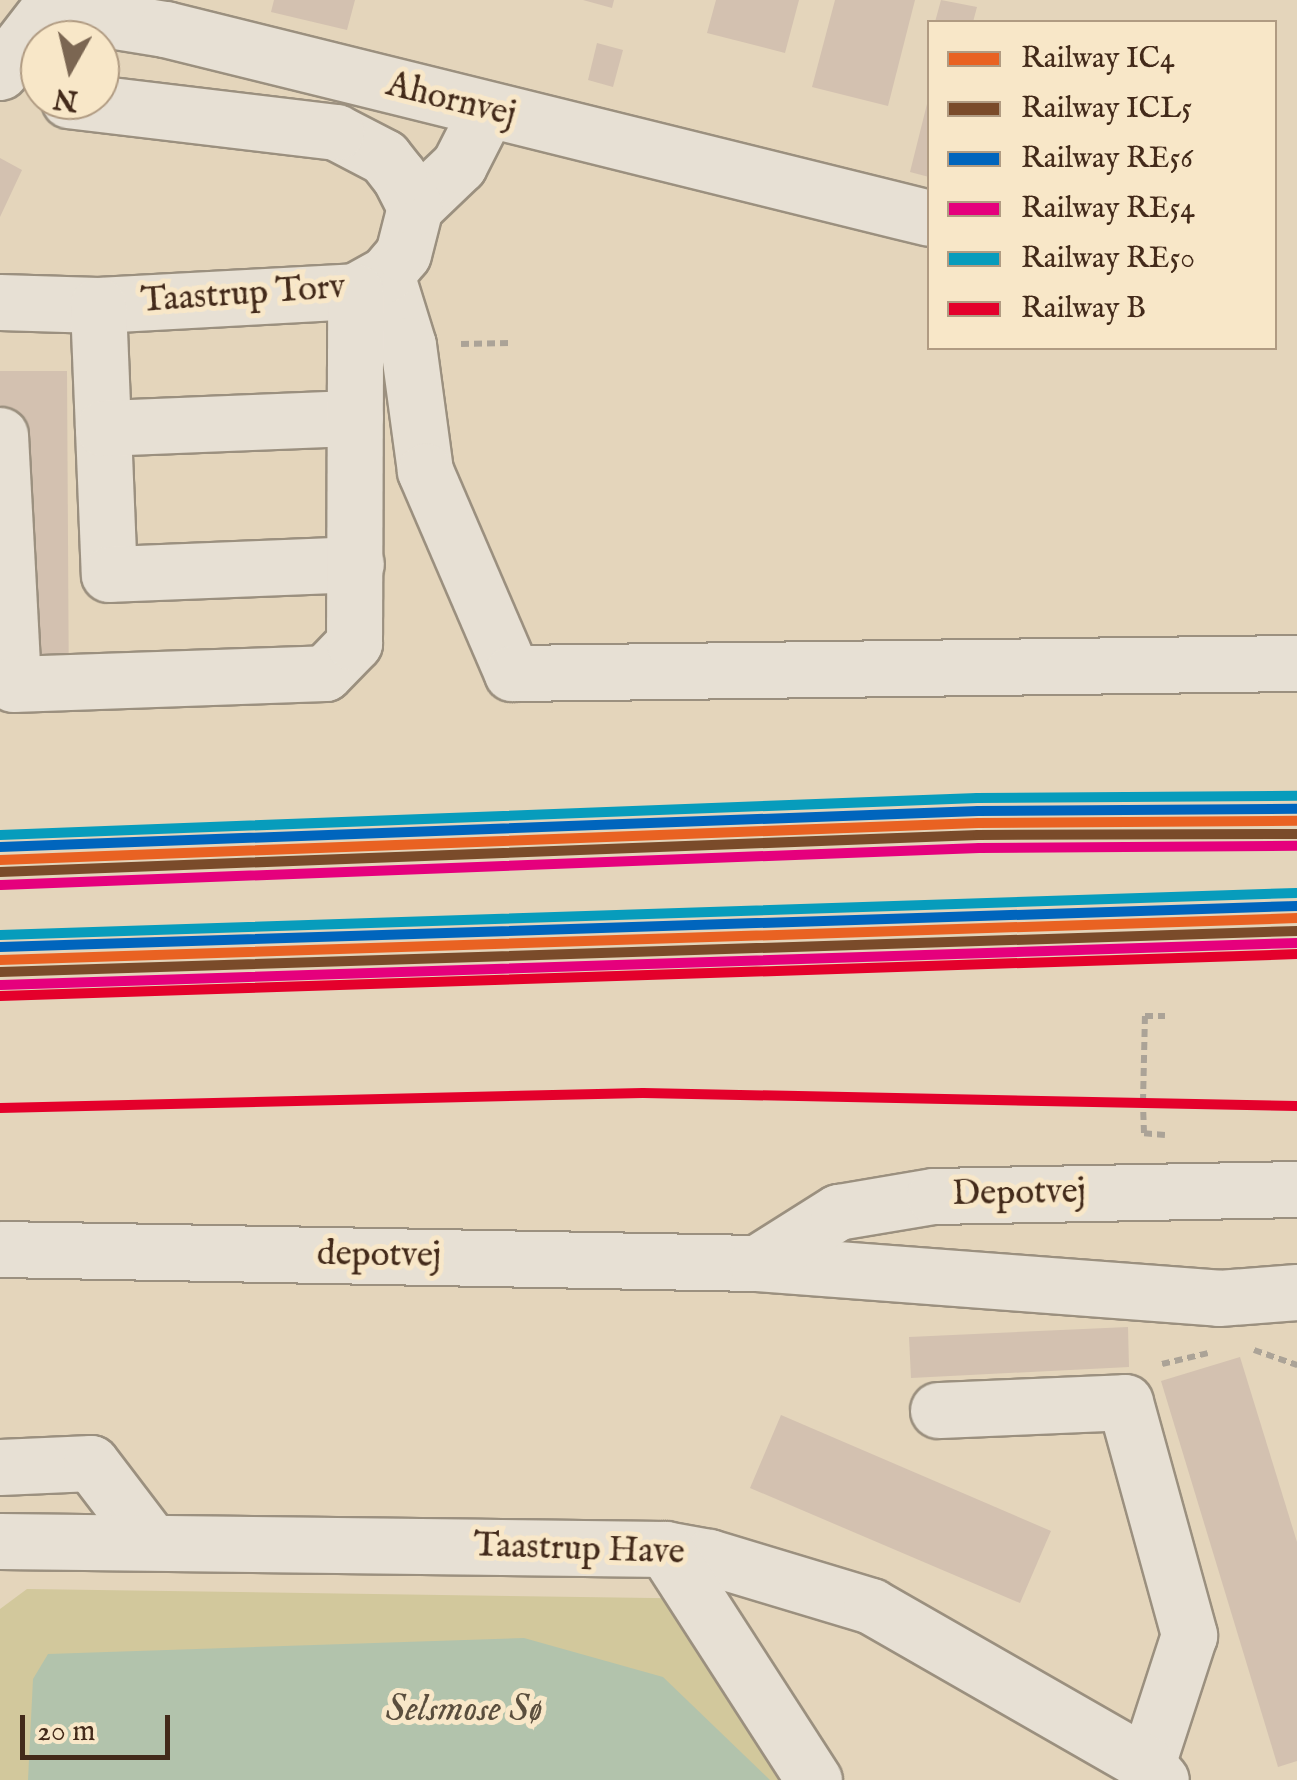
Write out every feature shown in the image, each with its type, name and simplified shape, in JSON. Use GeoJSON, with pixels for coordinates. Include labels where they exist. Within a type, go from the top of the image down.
{"type":"FeatureCollection","features":[{"type":"Feature","properties":{"kind":"street","name":"Ahornvej"},"geometry":{"type":"LineString","coordinates":[[0,72],[48,10],[165,29],[927,217]]}},
{"type":"Feature","properties":{"kind":"street"},"geometry":{"type":"LineString","coordinates":[[120,106],[336,132],[384,158],[416,206],[460,165],[487,110]]}},
{"type":"Feature","properties":{"kind":"street","name":"Taastrup Torv"},"geometry":{"type":"LineString","coordinates":[[0,302],[98,305],[371,282],[403,254],[416,206]]}},
{"type":"Feature","properties":{"kind":"street"},"geometry":{"type":"LineString","coordinates":[[0,435],[6,651],[13,684],[325,673],[354,644],[355,418],[371,282]]}},
{"type":"Feature","properties":{"kind":"street"},"geometry":{"type":"LineString","coordinates":[[371,282],[408,344],[425,472],[512,673],[1297,663]]}},
{"type":"Feature","properties":{"kind":"street"},"geometry":{"type":"LineString","coordinates":[[98,305],[108,574],[356,564]]}},
{"type":"Feature","properties":{"kind":"street"},"geometry":{"type":"LineString","coordinates":[[103,428],[355,418]]}},
{"type":"Feature","properties":{"kind":"street","name":"Depotvej"},"geometry":{"type":"LineString","coordinates":[[757,1263],[838,1212],[934,1196],[1297,1189]]}},
{"type":"Feature","properties":{"kind":"street","name":"depotvej"},"geometry":{"type":"LineString","coordinates":[[0,1250],[757,1263],[1219,1298],[1297,1292]]}},
{"type":"Feature","properties":{"kind":"street"},"geometry":{"type":"LineString","coordinates":[[938,1410],[1124,1402],[1188,1635],[1154,1772]]}},
{"type":"Feature","properties":{"kind":"street"},"geometry":{"type":"LineString","coordinates":[[0,1467],[91,1463],[149,1540]]}},
{"type":"Feature","properties":{"kind":"street","name":"Taastrup Have"},"geometry":{"type":"LineString","coordinates":[[0,1540],[665,1549],[871,1606],[1154,1772]]}},
{"type":"Feature","properties":{"kind":"street"},"geometry":{"type":"LineString","coordinates":[[665,1549],[814,1780]]}},
{"type":"Feature","properties":{"kind":"path"},"geometry":{"type":"LineString","coordinates":[[1165,1016],[1145,1016],[1144,1132],[1175,1136]]}},
{"type":"Feature","properties":{"kind":"path"},"geometry":{"type":"LineString","coordinates":[[1241,1345],[1297,1365]]}},
{"type":"Feature","properties":{"kind":"path"},"geometry":{"type":"LineString","coordinates":[[1124,1402],[1148,1367],[1222,1350]]}},
{"type":"Feature","properties":{"kind":"shaded area","name":"Selsmose Sø"},"geometry":{"type":"Polygon","coordinates":[[[27,1589],[726,1599],[829,1780],[0,1780],[0,1609],[27,1589]]]}},
{"type":"Feature","properties":{"kind":"water","name":"Selsmose Sø"},"geometry":{"type":"Polygon","coordinates":[[[524,1638],[663,1677],[770,1780],[28,1780],[33,1679],[48,1654],[524,1638]]]}},
{"type":"Feature","properties":{"kind":"building"},"geometry":{"type":"Polygon","coordinates":[[[274,0],[355,0],[347,30],[271,12],[274,0]]]}},
{"type":"Feature","properties":{"kind":"building"},"geometry":{"type":"Polygon","coordinates":[[[583,0],[614,0],[612,8],[583,0]]]}},
{"type":"Feature","properties":{"kind":"building"},"geometry":{"type":"Polygon","coordinates":[[[716,0],[799,0],[785,53],[707,33],[716,0]]]}},
{"type":"Feature","properties":{"kind":"building"},"geometry":{"type":"Polygon","coordinates":[[[835,0],[915,0],[888,106],[812,87],[835,0]]]}},
{"type":"Feature","properties":{"kind":"building"},"geometry":{"type":"Polygon","coordinates":[[[941,0],[977,7],[974,20],[936,20],[941,0]]]}},
{"type":"Feature","properties":{"kind":"building"},"geometry":{"type":"Polygon","coordinates":[[[597,43],[623,50],[613,87],[588,80],[597,43]]]}},
{"type":"Feature","properties":{"kind":"building"},"geometry":{"type":"Polygon","coordinates":[[[927,104],[927,176],[910,172],[927,104]]]}},
{"type":"Feature","properties":{"kind":"building"},"geometry":{"type":"Polygon","coordinates":[[[0,158],[22,170],[0,217],[0,158]]]}},
{"type":"Feature","properties":{"kind":"building"},"geometry":{"type":"Polygon","coordinates":[[[0,371],[67,371],[69,709],[0,711],[0,371]]]}},
{"type":"Feature","properties":{"kind":"building"},"geometry":{"type":"Polygon","coordinates":[[[1128,1327],[1129,1367],[911,1378],[909,1337],[1128,1327]]]}},
{"type":"Feature","properties":{"kind":"building"},"geometry":{"type":"Polygon","coordinates":[[[1240,1357],[1297,1542],[1297,1761],[1278,1767],[1161,1381],[1240,1357]]]}},
{"type":"Feature","properties":{"kind":"building"},"geometry":{"type":"Polygon","coordinates":[[[781,1415],[1051,1531],[1020,1603],[750,1488],[781,1415]]]}},
{"type":"Feature","properties":{"kind":"rail line","name":"RE50"},"geometry":{"type":"LineString","coordinates":[[0,835],[977,798],[1297,796]]}},
{"type":"Feature","properties":{"kind":"rail line","name":"RE56"},"geometry":{"type":"LineString","coordinates":[[0,847],[978,811],[1297,809]]}},
{"type":"Feature","properties":{"kind":"rail line","name":"IC4"},"geometry":{"type":"LineString","coordinates":[[0,860],[978,823],[1297,821]]}},
{"type":"Feature","properties":{"kind":"rail line","name":"ICL5"},"geometry":{"type":"LineString","coordinates":[[0,872],[978,835],[1297,834]]}},
{"type":"Feature","properties":{"kind":"rail line","name":"RE54"},"geometry":{"type":"LineString","coordinates":[[1,885],[979,848],[1297,846]]}},
{"type":"Feature","properties":{"kind":"rail line","name":"RE50"},"geometry":{"type":"LineString","coordinates":[[0,935],[1296,893]]}},
{"type":"Feature","properties":{"kind":"rail line","name":"RE56"},"geometry":{"type":"LineString","coordinates":[[0,947],[1297,906]]}},
{"type":"Feature","properties":{"kind":"rail line","name":"IC4"},"geometry":{"type":"LineString","coordinates":[[0,960],[1297,918]]}},
{"type":"Feature","properties":{"kind":"rail line","name":"ICL5"},"geometry":{"type":"LineString","coordinates":[[0,972],[1297,931]]}},
{"type":"Feature","properties":{"kind":"rail line","name":"RE54"},"geometry":{"type":"LineString","coordinates":[[1,985],[1297,943]]}},
{"type":"Feature","properties":{"kind":"rail line","name":"B"},"geometry":{"type":"LineString","coordinates":[[0,996],[1297,954]]}},
{"type":"Feature","properties":{"kind":"rail line","name":"B"},"geometry":{"type":"LineString","coordinates":[[0,1108],[643,1093],[1297,1106]]}}]}
